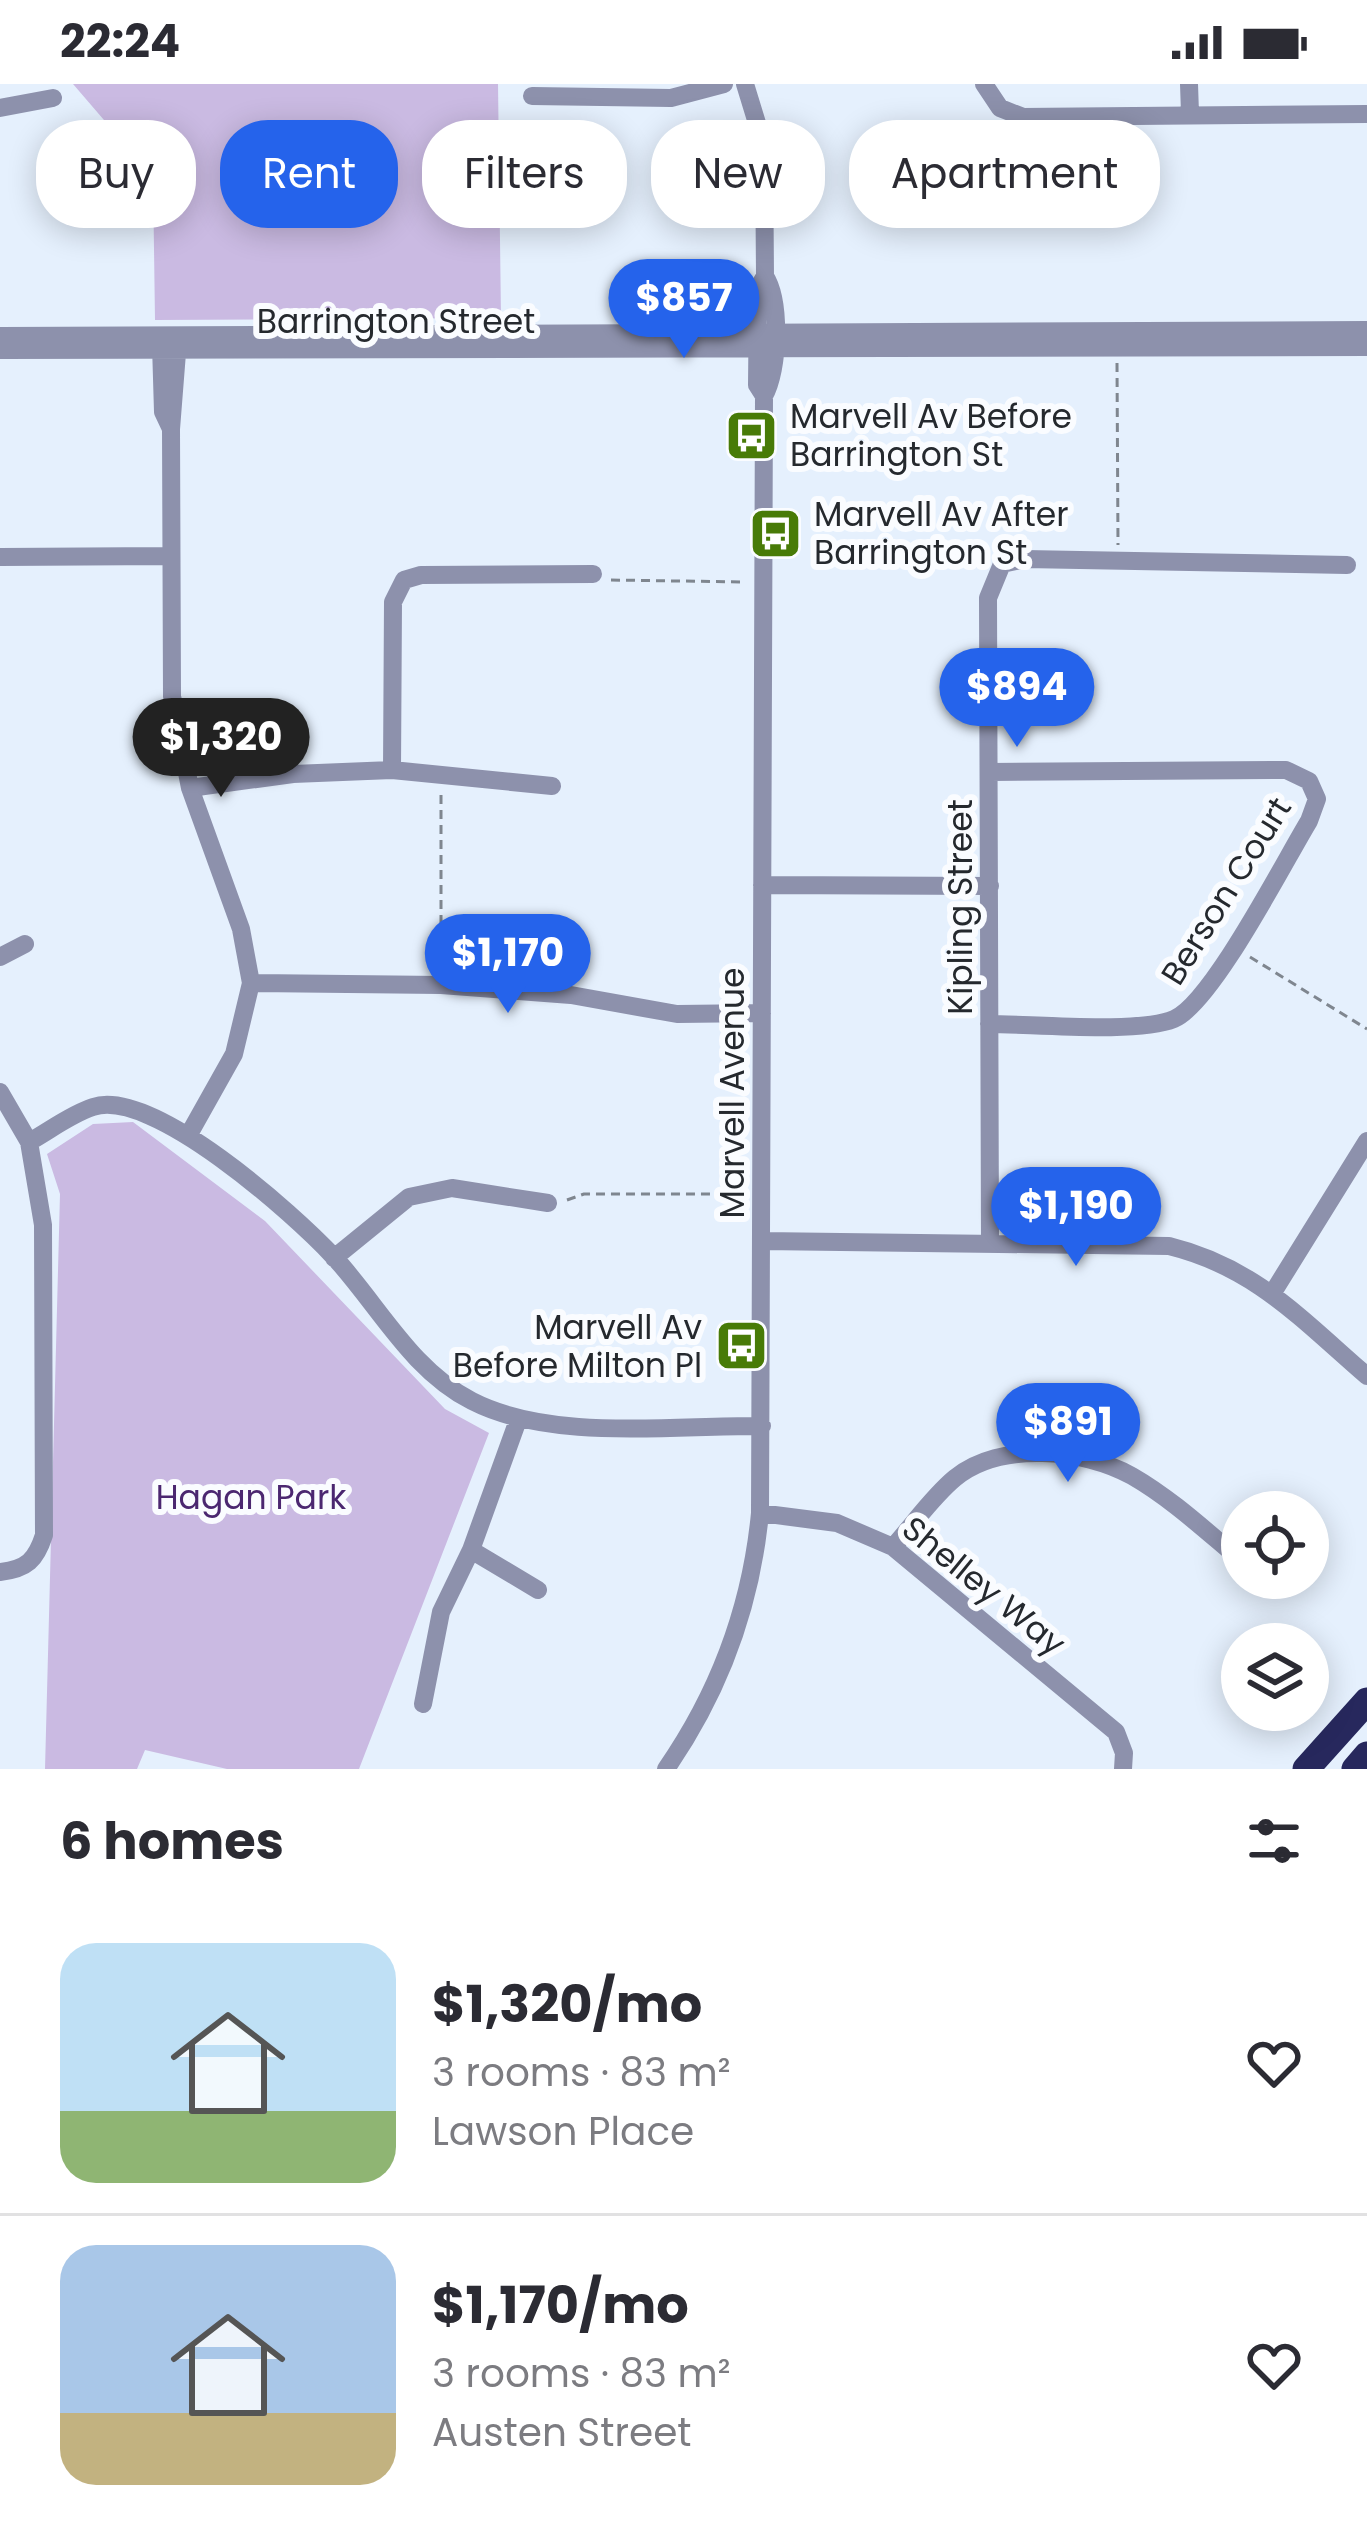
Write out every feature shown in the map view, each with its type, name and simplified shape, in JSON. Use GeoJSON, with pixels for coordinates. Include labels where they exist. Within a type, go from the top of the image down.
{"type":"FeatureCollection","features":[{"type":"Feature","properties":{"kind":"highway"},"geometry":{"type":"LineString","coordinates":[[1306,1769],[1367,1701]]}},
{"type":"Feature","properties":{"kind":"highway"},"geometry":{"type":"LineString","coordinates":[[1354,1769],[1367,1755]]}},
{"type":"Feature","properties":{"kind":"street"},"geometry":{"type":"LineString","coordinates":[[532,96],[671,98],[724,84]]}},
{"type":"Feature","properties":{"kind":"street","name":"Marvell Avenue"},"geometry":{"type":"LineString","coordinates":[[666,1769],[716,1687],[735,1638],[760,1513],[764,396],[757,386],[765,341],[758,288],[765,276],[764,146],[745,84]]}},
{"type":"Feature","properties":{"kind":"street"},"geometry":{"type":"LineString","coordinates":[[1190,84],[1190,113]]}},
{"type":"Feature","properties":{"kind":"street"},"geometry":{"type":"LineString","coordinates":[[974,111],[988,92],[1023,117],[1367,114]]}},
{"type":"Feature","properties":{"kind":"street"},"geometry":{"type":"LineString","coordinates":[[0,108],[53,98]]}},
{"type":"Feature","properties":{"kind":"street","name":"Barrington Street"},"geometry":{"type":"LineString","coordinates":[[0,350],[1367,330]]}},
{"type":"Feature","properties":{"kind":"street","name":"Barrington Street"},"geometry":{"type":"LineString","coordinates":[[0,336],[169,344]]}},
{"type":"Feature","properties":{"kind":"street","name":"Barrington Street"},"geometry":{"type":"LineString","coordinates":[[765,341],[1367,347]]}},
{"type":"Feature","properties":{"kind":"street"},"geometry":{"type":"LineString","coordinates":[[169,344],[172,696],[190,788],[241,929],[251,983],[234,1054],[188,1136]]}},
{"type":"Feature","properties":{"kind":"street"},"geometry":{"type":"LineString","coordinates":[[0,557],[169,556]]}},
{"type":"Feature","properties":{"kind":"street","name":"Kipling Street"},"geometry":{"type":"LineString","coordinates":[[990,1240],[988,598],[995,574],[1011,560],[1347,565]]}},
{"type":"Feature","properties":{"kind":"street"},"geometry":{"type":"LineString","coordinates":[[392,770],[393,602],[398,575],[592,574]]}},
{"type":"Feature","properties":{"kind":"street"},"geometry":{"type":"LineString","coordinates":[[190,788],[293,774],[392,770],[552,786]]}},
{"type":"Feature","properties":{"kind":"street","name":"Berson Court"},"geometry":{"type":"LineString","coordinates":[[989,1024],[1162,1023],[1191,1009],[1309,821],[1317,799],[1309,781],[1286,770],[990,772]]}},
{"type":"Feature","properties":{"kind":"street"},"geometry":{"type":"LineString","coordinates":[[762,885],[990,886]]}},
{"type":"Feature","properties":{"kind":"street"},"geometry":{"type":"LineString","coordinates":[[0,957],[25,944]]}},
{"type":"Feature","properties":{"kind":"street"},"geometry":{"type":"LineString","coordinates":[[251,983],[441,985],[571,995],[677,1014],[762,1013]]}},
{"type":"Feature","properties":{"kind":"street"},"geometry":{"type":"LineString","coordinates":[[0,1092],[29,1142],[43,1226],[44,1535],[38,1554],[25,1568],[0,1572]]}},
{"type":"Feature","properties":{"kind":"street"},"geometry":{"type":"LineString","coordinates":[[29,1142],[95,1105],[137,1106],[188,1136],[284,1210],[334,1258],[416,1359],[472,1401],[518,1420],[566,1426],[762,1426]]}},
{"type":"Feature","properties":{"kind":"street"},"geometry":{"type":"LineString","coordinates":[[1272,1294],[1367,1142]]}},
{"type":"Feature","properties":{"kind":"street"},"geometry":{"type":"LineString","coordinates":[[334,1258],[409,1197],[452,1188],[548,1203]]}},
{"type":"Feature","properties":{"kind":"street"},"geometry":{"type":"LineString","coordinates":[[762,1240],[1169,1246],[1219,1259],[1272,1294],[1367,1376]]}},
{"type":"Feature","properties":{"kind":"street"},"geometry":{"type":"LineString","coordinates":[[423,1704],[441,1612],[472,1550],[518,1420]]}},
{"type":"Feature","properties":{"kind":"street"},"geometry":{"type":"LineString","coordinates":[[893,1547],[954,1478],[985,1462],[1028,1454],[1082,1460],[1127,1473],[1221,1545]]}},
{"type":"Feature","properties":{"kind":"street","name":"Shelley Way"},"geometry":{"type":"LineString","coordinates":[[760,1513],[837,1523],[893,1547],[1116,1732],[1124,1753],[1123,1769]]}},
{"type":"Feature","properties":{"kind":"street"},"geometry":{"type":"LineString","coordinates":[[472,1550],[538,1590]]}},
{"type":"Feature","properties":{"kind":"path"},"geometry":{"type":"LineString","coordinates":[[1117,353],[1118,560]]}},
{"type":"Feature","properties":{"kind":"path"},"geometry":{"type":"LineString","coordinates":[[592,574],[612,581],[764,582]]}},
{"type":"Feature","properties":{"kind":"path"},"geometry":{"type":"LineString","coordinates":[[441,775],[441,985]]}},
{"type":"Feature","properties":{"kind":"path"},"geometry":{"type":"LineString","coordinates":[[1233,947],[1367,1029]]}},
{"type":"Feature","properties":{"kind":"path"},"geometry":{"type":"LineString","coordinates":[[548,1203],[584,1194],[747,1194]]}},
{"type":"Feature","properties":{"kind":"green space"},"geometry":{"type":"Polygon","coordinates":[[[73,84],[498,84],[498,120],[422,120],[422,228],[500,228],[501,318],[155,320],[154,228],[196,228],[196,120],[104,120],[73,84]]]}},
{"type":"Feature","properties":{"kind":"green space","name":"Hagan Park"},"geometry":{"type":"Polygon","coordinates":[[[133,1122],[265,1221],[445,1409],[489,1433],[359,1769],[227,1769],[145,1750],[137,1769],[45,1769],[60,1194],[47,1154],[93,1124],[133,1122]]]}},
{"type":"Feature","properties":{"kind":"place","name":"Marvell Av Before Barrington St"},"geometry":{"type":"Point","coordinates":[751,435]}},
{"type":"Feature","properties":{"kind":"place","name":"Marvell Av After Barrington St"},"geometry":{"type":"Point","coordinates":[775,533]}},
{"type":"Feature","properties":{"kind":"place","name":"Marvell Av Before Milton Pl"},"geometry":{"type":"Point","coordinates":[741,1346]}}]}
